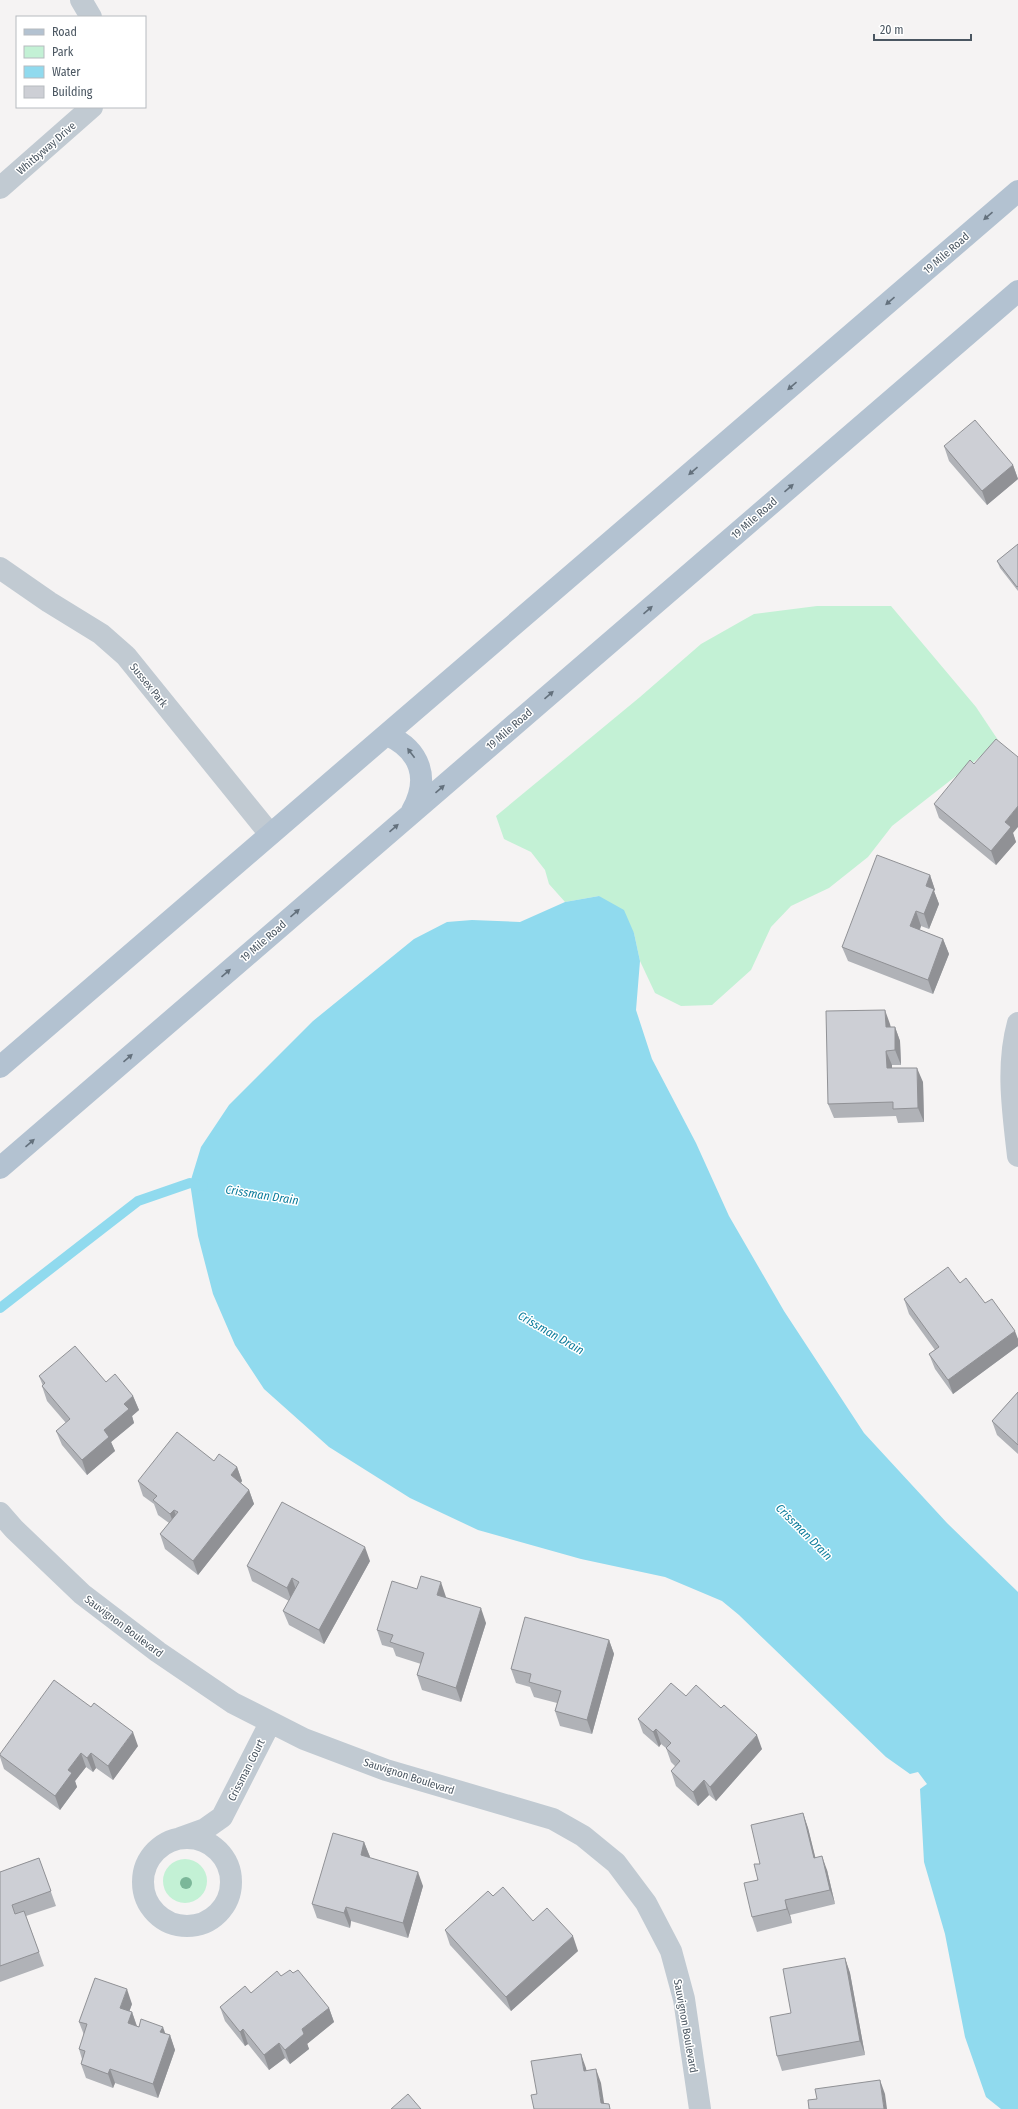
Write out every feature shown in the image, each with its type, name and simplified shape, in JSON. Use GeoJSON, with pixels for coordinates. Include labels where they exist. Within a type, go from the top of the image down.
{"type":"FeatureCollection","features":[{"type":"Feature","properties":{"kind":"main road","name":"19 Mile Road"},"geometry":{"type":"LineString","coordinates":[[0,1067],[1018,191]]}},
{"type":"Feature","properties":{"kind":"main road","name":"19 Mile Road"},"geometry":{"type":"LineString","coordinates":[[0,1168],[1018,291]]}},
{"type":"Feature","properties":{"kind":"main road"},"geometry":{"type":"LineString","coordinates":[[387,735],[399,740],[410,750],[420,766],[422,781],[420,798],[410,814]]}},
{"type":"Feature","properties":{"kind":"street"},"geometry":{"type":"LineString","coordinates":[[81,0],[91,16]]}},
{"type":"Feature","properties":{"kind":"street","name":"Whitbyway Drive"},"geometry":{"type":"LineString","coordinates":[[0,188],[91,108]]}},
{"type":"Feature","properties":{"kind":"street","name":"Sussex Park"},"geometry":{"type":"LineString","coordinates":[[0,568],[48,602],[101,634],[126,656],[270,834]]}},
{"type":"Feature","properties":{"kind":"street"},"geometry":{"type":"LineString","coordinates":[[1018,1023],[1013,1042],[1012,1100],[1018,1156]]}},
{"type":"Feature","properties":{"kind":"street","name":"Sauvignon Boulevard"},"geometry":{"type":"LineString","coordinates":[[0,1513],[14,1529],[82,1594],[158,1652],[233,1702],[270,1723],[304,1739],[386,1770],[553,1819],[583,1836],[616,1863],[646,1903],[671,1952],[684,1999],[700,2109]]}},
{"type":"Feature","properties":{"kind":"street","name":"Crissman Court"},"geometry":{"type":"LineString","coordinates":[[222,1817],[223,1840],[232,1879],[230,1894],[224,1907],[214,1918],[201,1925],[186,1927],[172,1924],[159,1918],[149,1906],[143,1893],[142,1878],[146,1864],[154,1852],[166,1843],[205,1829],[222,1817],[270,1723]]}},
{"type":"Feature","properties":{"kind":"street","name":"Crissman Court"},"geometry":{"type":"LineString","coordinates":[[180,1838],[195,1838],[209,1843],[220,1852],[228,1865]]}},
{"type":"Feature","properties":{"kind":"green space"},"geometry":{"type":"Polygon","coordinates":[[[817,606],[891,606],[976,707],[998,740],[974,762],[892,826],[868,857],[829,888],[791,906],[771,927],[751,970],[712,1005],[681,1006],[655,993],[640,961],[634,933],[599,896],[565,902],[549,884],[545,870],[531,852],[504,839],[496,816],[640,697],[701,644],[754,614],[817,606]]]}},
{"type":"Feature","properties":{"kind":"green space"},"geometry":{"type":"Polygon","coordinates":[[[181,1859],[189,1859],[194,1860],[201,1865],[206,1872],[206,1890],[201,1897],[194,1902],[181,1903],[173,1900],[166,1893],[163,1885],[163,1877],[166,1869],[173,1862],[181,1859]]]}},
{"type":"Feature","properties":{"kind":"water"},"geometry":{"type":"Polygon","coordinates":[[[599,896],[624,910],[634,933],[640,961],[636,1010],[652,1059],[696,1143],[729,1216],[784,1311],[864,1433],[947,1523],[1018,1592],[1018,2109],[1001,2109],[986,2097],[965,2037],[945,1934],[924,1862],[920,1789],[927,1784],[918,1772],[910,1774],[886,1757],[739,1615],[722,1601],[665,1577],[581,1559],[478,1530],[410,1498],[329,1447],[264,1389],[235,1345],[213,1294],[198,1236],[190,1183],[201,1147],[229,1105],[313,1021],[414,939],[447,922],[472,920],[520,922],[565,902],[599,896]]]}},
{"type":"Feature","properties":{"kind":"building"},"geometry":{"type":"Polygon","coordinates":[[[975,420],[1013,465],[982,491],[944,446],[975,420]]]}},
{"type":"Feature","properties":{"kind":"building"},"geometry":{"type":"Polygon","coordinates":[[[1018,544],[1018,586],[1017,587],[997,561],[1018,544]]]}},
{"type":"Feature","properties":{"kind":"building"},"geometry":{"type":"Polygon","coordinates":[[[996,739],[1018,757],[1018,806],[1005,822],[1011,827],[991,851],[934,804],[970,760],[974,764],[996,739]]]}},
{"type":"Feature","properties":{"kind":"building"},"geometry":{"type":"Polygon","coordinates":[[[877,855],[930,875],[926,886],[934,889],[924,914],[916,911],[910,926],[943,939],[928,980],[842,947],[877,855]]]}},
{"type":"Feature","properties":{"kind":"building"},"geometry":{"type":"Polygon","coordinates":[[[885,1010],[886,1027],[895,1027],[895,1050],[886,1051],[887,1068],[917,1068],[918,1108],[893,1109],[893,1102],[828,1104],[826,1011],[885,1010]]]}},
{"type":"Feature","properties":{"kind":"building"},"geometry":{"type":"Polygon","coordinates":[[[948,1267],[960,1283],[966,1278],[985,1303],[992,1299],[1015,1331],[948,1380],[929,1354],[939,1347],[904,1299],[948,1267]]]}},
{"type":"Feature","properties":{"kind":"building"},"geometry":{"type":"Polygon","coordinates":[[[75,1346],[106,1382],[115,1374],[133,1396],[124,1404],[129,1409],[104,1430],[109,1437],[82,1460],[56,1431],[70,1419],[42,1386],[45,1383],[39,1376],[75,1346]]]}},
{"type":"Feature","properties":{"kind":"building"},"geometry":{"type":"Polygon","coordinates":[[[1018,1392],[1018,1445],[992,1421],[1018,1392]]]}},
{"type":"Feature","properties":{"kind":"building"},"geometry":{"type":"Polygon","coordinates":[[[177,1432],[214,1461],[219,1454],[237,1467],[231,1475],[249,1490],[193,1561],[160,1534],[178,1512],[174,1510],[170,1514],[153,1500],[157,1496],[138,1481],[177,1432]]]}},
{"type":"Feature","properties":{"kind":"building"},"geometry":{"type":"Polygon","coordinates":[[[282,1502],[365,1547],[319,1630],[283,1611],[299,1582],[292,1578],[287,1588],[247,1566],[282,1502]]]}},
{"type":"Feature","properties":{"kind":"building"},"geometry":{"type":"Polygon","coordinates":[[[421,1576],[441,1582],[437,1595],[481,1608],[456,1688],[417,1675],[424,1653],[390,1642],[393,1635],[377,1630],[392,1581],[417,1589],[421,1576]]]}},
{"type":"Feature","properties":{"kind":"building"},"geometry":{"type":"Polygon","coordinates":[[[525,1617],[609,1640],[587,1720],[555,1711],[561,1691],[529,1682],[531,1674],[511,1669],[525,1617]]]}},
{"type":"Feature","properties":{"kind":"building"},"geometry":{"type":"Polygon","coordinates":[[[54,1680],[91,1707],[94,1703],[133,1732],[108,1766],[91,1753],[87,1758],[81,1753],[68,1770],[72,1773],[55,1796],[0,1755],[54,1680]]]}},
{"type":"Feature","properties":{"kind":"building"},"geometry":{"type":"Polygon","coordinates":[[[671,1683],[686,1696],[696,1685],[721,1708],[724,1705],[757,1735],[710,1787],[704,1780],[693,1792],[671,1771],[680,1761],[666,1748],[671,1743],[656,1729],[653,1732],[638,1719],[671,1683]]]}},
{"type":"Feature","properties":{"kind":"building"},"geometry":{"type":"Polygon","coordinates":[[[803,1813],[814,1858],[822,1856],[830,1890],[785,1900],[787,1909],[752,1917],[744,1883],[758,1880],[754,1864],[760,1864],[751,1825],[803,1813]]]}},
{"type":"Feature","properties":{"kind":"building"},"geometry":{"type":"Polygon","coordinates":[[[333,1833],[364,1842],[361,1855],[418,1872],[403,1923],[346,1907],[344,1913],[312,1904],[333,1833]]]}},
{"type":"Feature","properties":{"kind":"building"},"geometry":{"type":"Polygon","coordinates":[[[39,1858],[51,1891],[12,1905],[15,1914],[24,1911],[39,1952],[0,1966],[0,1872],[39,1858]]]}},
{"type":"Feature","properties":{"kind":"building"},"geometry":{"type":"Polygon","coordinates":[[[503,1887],[533,1921],[547,1908],[573,1936],[506,1997],[445,1930],[488,1891],[493,1896],[503,1887]]]}},
{"type":"Feature","properties":{"kind":"building"},"geometry":{"type":"Polygon","coordinates":[[[845,1958],[860,2041],[777,2056],[770,2017],[791,2013],[783,1969],[845,1958]]]}},
{"type":"Feature","properties":{"kind":"building"},"geometry":{"type":"Polygon","coordinates":[[[290,1970],[293,1973],[298,1970],[329,2008],[302,2029],[304,2034],[285,2050],[279,2043],[264,2055],[243,2029],[240,2032],[220,2007],[245,1986],[251,1993],[277,1971],[281,1976],[290,1970]]]}},
{"type":"Feature","properties":{"kind":"building"},"geometry":{"type":"Polygon","coordinates":[[[95,1978],[127,1989],[120,2008],[132,2012],[128,2023],[139,2027],[141,2019],[163,2027],[160,2032],[170,2035],[153,2084],[110,2069],[108,2074],[81,2064],[85,2051],[79,2049],[87,2024],[79,2022],[95,1978]]]}},
{"type":"Feature","properties":{"kind":"building"},"geometry":{"type":"Polygon","coordinates":[[[581,2054],[584,2071],[596,2069],[601,2103],[609,2104],[610,2109],[534,2109],[531,2095],[537,2094],[531,2061],[581,2054]]]}},
{"type":"Feature","properties":{"kind":"building"},"geometry":{"type":"Polygon","coordinates":[[[880,2080],[884,2109],[809,2109],[808,2100],[817,2099],[815,2089],[880,2080]]]}},
{"type":"Feature","properties":{"kind":"building"},"geometry":{"type":"Polygon","coordinates":[[[408,2094],[421,2109],[391,2109],[408,2094]]]}},
{"type":"Feature","properties":{"kind":"waterway","name":"Crissman Drain"},"geometry":{"type":"LineString","coordinates":[[0,1308],[138,1201],[190,1183],[203,1186]]}}]}
